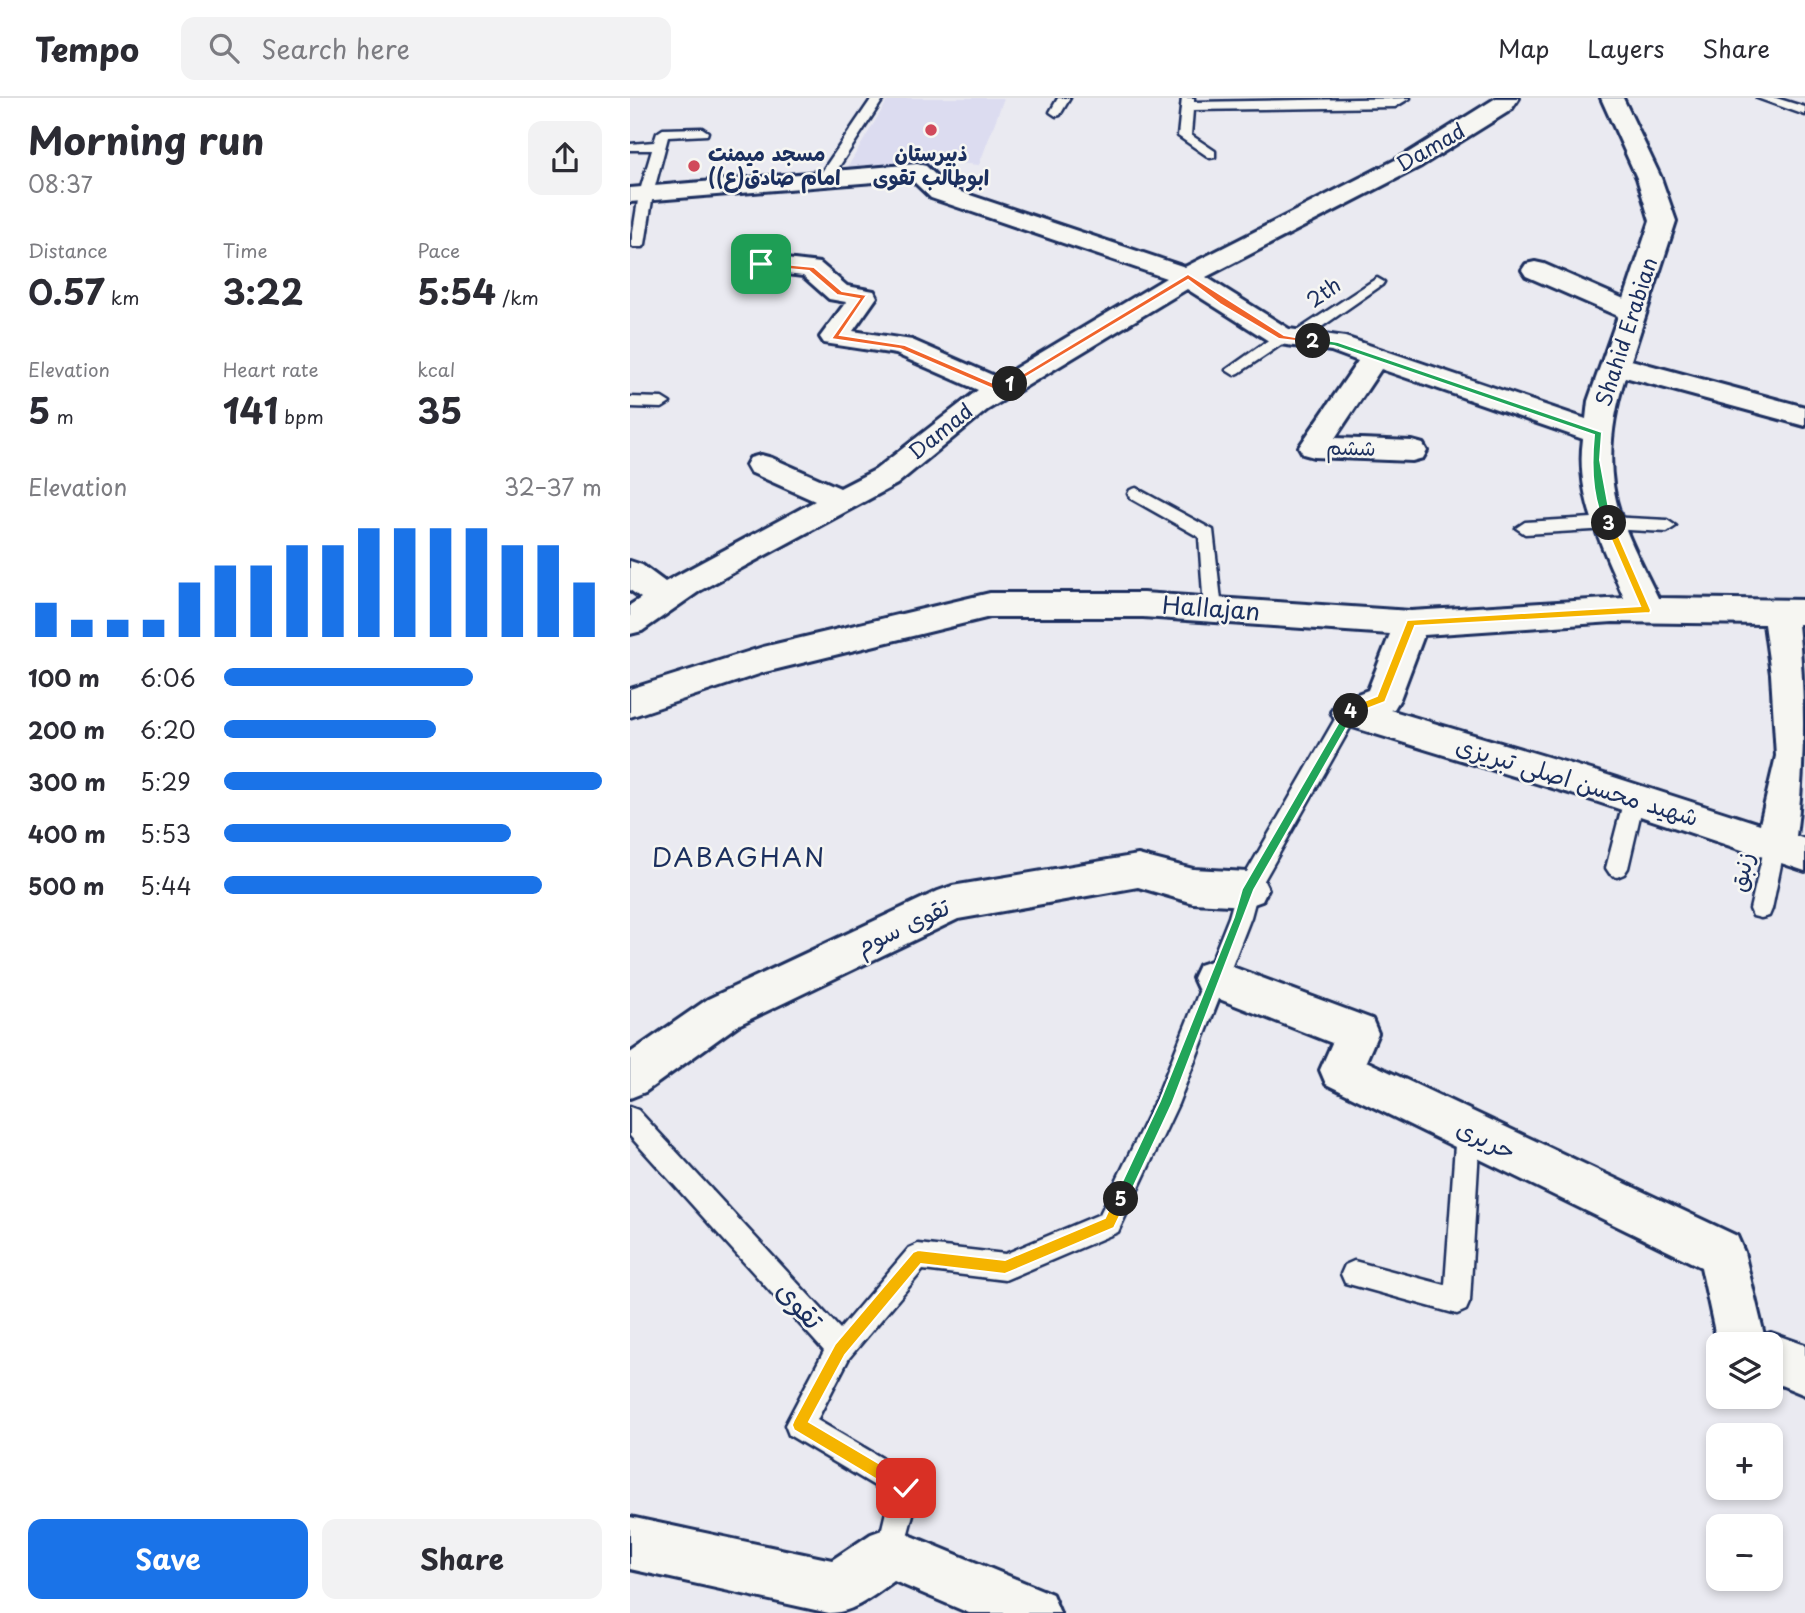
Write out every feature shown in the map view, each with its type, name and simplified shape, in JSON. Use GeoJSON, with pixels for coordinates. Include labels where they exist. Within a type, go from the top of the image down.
{"type":"FeatureCollection","features":[{"type":"Feature","properties":{"kind":"street","name":"Damad"},"geometry":{"type":"LineString","coordinates":[[630,622],[689,582],[886,477],[977,403],[1000,389],[1188,277],[1412,161],[1503,105],[1508,98]]}},
{"type":"Feature","properties":{"kind":"street","name":"Shahid Erabian"},"geometry":{"type":"LineString","coordinates":[[1612,98],[1649,177],[1662,221],[1602,401],[1595,460],[1604,513],[1646,610]]}},
{"type":"Feature","properties":{"kind":"street"},"geometry":{"type":"LineString","coordinates":[[638,195],[917,171],[940,193],[1188,277],[1223,302],[1288,338],[1335,343],[1598,434]]}},
{"type":"Feature","properties":{"kind":"street"},"geometry":{"type":"LineString","coordinates":[[761,264],[811,269],[839,293],[864,297],[834,337],[902,346],[1000,389]]}},
{"type":"Feature","properties":{"kind":"street"},"geometry":{"type":"LineString","coordinates":[[1535,270],[1633,313]]}},
{"type":"Feature","properties":{"kind":"street","name":"ششم"},"geometry":{"type":"LineString","coordinates":[[1375,357],[1314,447],[1412,451]]}},
{"type":"Feature","properties":{"kind":"street"},"geometry":{"type":"LineString","coordinates":[[1615,365],[1805,417]]}},
{"type":"Feature","properties":{"kind":"street"},"geometry":{"type":"LineString","coordinates":[[761,465],[842,501]]}},
{"type":"Feature","properties":{"kind":"street"},"geometry":{"type":"LineString","coordinates":[[630,573],[665,598]]}},
{"type":"Feature","properties":{"kind":"street","name":"Hallajan"},"geometry":{"type":"LineString","coordinates":[[630,703],[763,660],[990,605],[1143,605],[1411,623],[1613,610],[1792,612]]}},
{"type":"Feature","properties":{"kind":"street"},"geometry":{"type":"LineString","coordinates":[[1790,850],[1794,756],[1788,674],[1792,612]]}},
{"type":"Feature","properties":{"kind":"street"},"geometry":{"type":"LineString","coordinates":[[1349,712],[1382,699],[1411,623]]}},
{"type":"Feature","properties":{"kind":"street","name":"شهید محسن اصلی تبریزی"},"geometry":{"type":"LineString","coordinates":[[1349,712],[1790,850]]}},
{"type":"Feature","properties":{"kind":"street","name":"تقوی سوم"},"geometry":{"type":"LineString","coordinates":[[630,1079],[723,1012],[952,903],[1138,871],[1193,886],[1248,889]]}},
{"type":"Feature","properties":{"kind":"street","name":"حریری"},"geometry":{"type":"LineString","coordinates":[[1214,978],[1357,1033],[1340,1070],[1721,1252],[1739,1332]]}},
{"type":"Feature","properties":{"kind":"street"},"geometry":{"type":"LineString","coordinates":[[1783,1362],[1805,1370]]}},
{"type":"Feature","properties":{"kind":"street"},"geometry":{"type":"LineString","coordinates":[[630,1543],[837,1588],[890,1553],[1033,1613]]}},
{"type":"Feature","properties":{"kind":"lane"},"geometry":{"type":"LineString","coordinates":[[824,179],[878,98]]}},
{"type":"Feature","properties":{"kind":"lane"},"geometry":{"type":"LineString","coordinates":[[1056,112],[1064,98]]}},
{"type":"Feature","properties":{"kind":"lane"},"geometry":{"type":"LineString","coordinates":[[1763,98],[1805,111]]}},
{"type":"Feature","properties":{"kind":"lane"},"geometry":{"type":"LineString","coordinates":[[1210,154],[1184,136],[1188,102],[1398,100]]}},
{"type":"Feature","properties":{"kind":"lane"},"geometry":{"type":"LineString","coordinates":[[638,244],[638,195],[663,133],[702,132]]}},
{"type":"Feature","properties":{"kind":"lane"},"geometry":{"type":"LineString","coordinates":[[632,146],[660,146]]}},
{"type":"Feature","properties":{"kind":"lane","name":"2th"},"geometry":{"type":"LineString","coordinates":[[1234,370],[1377,282]]}},
{"type":"Feature","properties":{"kind":"lane"},"geometry":{"type":"LineString","coordinates":[[630,402],[662,403]]}},
{"type":"Feature","properties":{"kind":"lane"},"geometry":{"type":"LineString","coordinates":[[1136,494],[1207,534],[1213,609]]}},
{"type":"Feature","properties":{"kind":"lane"},"geometry":{"type":"LineString","coordinates":[[1525,528],[1609,523],[1667,526]]}},
{"type":"Feature","properties":{"kind":"lane"},"geometry":{"type":"LineString","coordinates":[[840,1349],[918,1256],[1005,1267],[1109,1223],[1166,1104],[1248,889],[1349,712]]}},
{"type":"Feature","properties":{"kind":"lane"},"geometry":{"type":"LineString","coordinates":[[1617,868],[1634,799]]}},
{"type":"Feature","properties":{"kind":"lane","name":"زنبق"},"geometry":{"type":"LineString","coordinates":[[1760,909],[1790,850]]}},
{"type":"Feature","properties":{"kind":"lane","name":"تقوی"},"geometry":{"type":"LineString","coordinates":[[630,1118],[840,1349],[799,1425],[906,1488],[890,1553]]}},
{"type":"Feature","properties":{"kind":"lane"},"geometry":{"type":"LineString","coordinates":[[1354,1274],[1457,1301],[1468,1131]]}},
{"type":"Feature","properties":{"kind":"shaded area","name":"ذبیرستان ابوطالب تقوی"},"geometry":{"type":"Polygon","coordinates":[[[889,98],[1004,98],[979,165],[949,162],[847,168],[889,98]]]}},
{"type":"Feature","properties":{"kind":"place","name":"ذبیرستان ابوطالب تقوی"},"geometry":{"type":"Point","coordinates":[931,130]}},
{"type":"Feature","properties":{"kind":"place","name":"مسجد میمنت (امام صادق(ع)"},"geometry":{"type":"Point","coordinates":[694,166]}},
{"type":"Feature","properties":{"kind":"district","name":"DABAGHAN"},"geometry":{"type":"Point","coordinates":[739,858]}},
{"type":"Feature","properties":{"kind":"route"},"geometry":{"type":"LineString","coordinates":[[761,264],[811,269],[839,293],[864,297],[834,337],[902,346],[1000,389],[1188,277],[1223,302],[1282,337],[1335,343],[1598,434],[1595,460],[1604,513],[1646,610],[1411,623],[1382,699],[1349,712],[1248,889],[1240,917],[1166,1104],[1109,1223],[1005,1267],[918,1256],[840,1349],[799,1425],[906,1488]]}}]}
